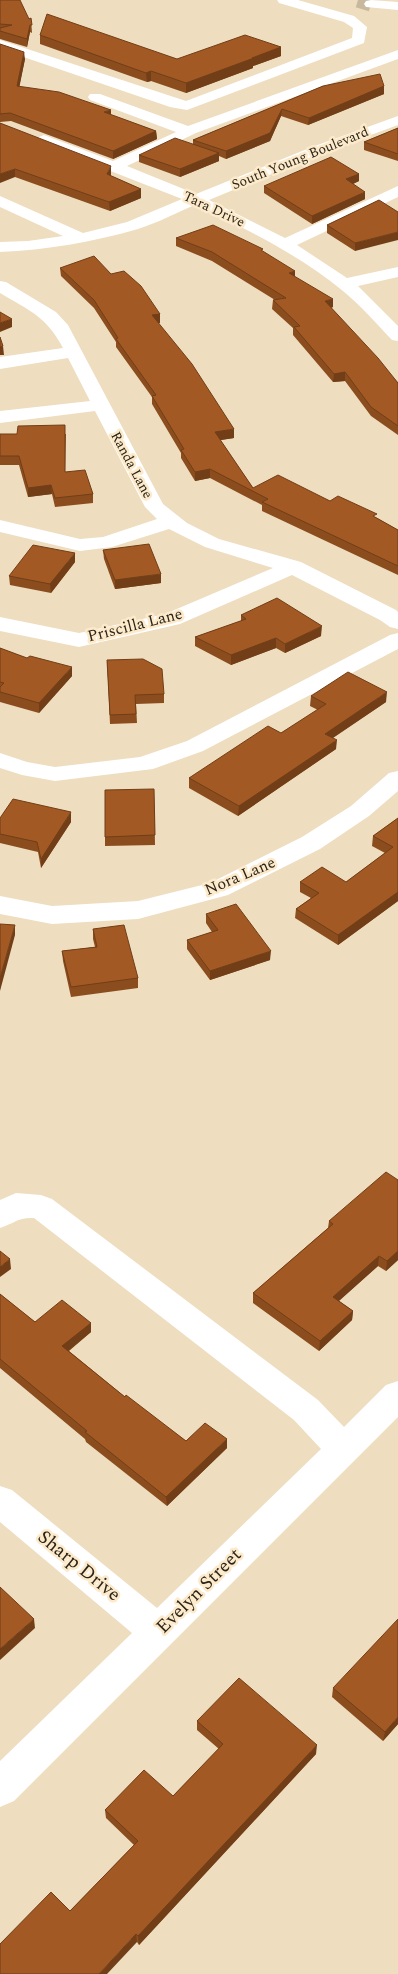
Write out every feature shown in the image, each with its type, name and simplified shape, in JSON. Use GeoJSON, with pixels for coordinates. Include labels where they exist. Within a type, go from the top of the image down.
{"type":"FeatureCollection","features":[{"type":"Feature","properties":{"kind":"street"},"geometry":{"type":"LineString","coordinates":[[0,44],[175,104],[187,106],[359,40],[360,27],[349,19],[284,0]]}},
{"type":"Feature","properties":{"kind":"street"},"geometry":{"type":"LineString","coordinates":[[371,4],[398,6]]}},
{"type":"Feature","properties":{"kind":"street"},"geometry":{"type":"LineString","coordinates":[[114,166],[188,131],[398,54]]}},
{"type":"Feature","properties":{"kind":"street"},"geometry":{"type":"LineString","coordinates":[[95,97],[188,131]]}},
{"type":"Feature","properties":{"kind":"street","name":"South Young Boulevard"},"geometry":{"type":"LineString","coordinates":[[0,247],[28,246],[81,238],[133,225],[317,150],[398,120]]}},
{"type":"Feature","properties":{"kind":"street","name":"Tara Drive"},"geometry":{"type":"LineString","coordinates":[[32,136],[114,166],[197,200],[286,244],[344,284],[398,336]]}},
{"type":"Feature","properties":{"kind":"street"},"geometry":{"type":"LineString","coordinates":[[286,244],[398,190]]}},
{"type":"Feature","properties":{"kind":"street"},"geometry":{"type":"LineString","coordinates":[[0,201],[81,238]]}},
{"type":"Feature","properties":{"kind":"street"},"geometry":{"type":"LineString","coordinates":[[344,284],[398,272]]}},
{"type":"Feature","properties":{"kind":"street","name":"Randa Lane"},"geometry":{"type":"LineString","coordinates":[[0,286],[50,316],[62,329],[154,507],[171,521],[212,543],[293,567],[398,622]]}},
{"type":"Feature","properties":{"kind":"street"},"geometry":{"type":"LineString","coordinates":[[0,363],[74,352]]}},
{"type":"Feature","properties":{"kind":"street"},"geometry":{"type":"LineString","coordinates":[[0,417],[100,405]]}},
{"type":"Feature","properties":{"kind":"street"},"geometry":{"type":"LineString","coordinates":[[0,526],[80,545],[105,543],[171,521]]}},
{"type":"Feature","properties":{"kind":"street","name":"Priscilla Lane"},"geometry":{"type":"LineString","coordinates":[[0,624],[79,640],[172,619],[293,567]]}},
{"type":"Feature","properties":{"kind":"street"},"geometry":{"type":"LineString","coordinates":[[0,760],[22,768],[55,774],[144,764],[195,746],[398,640]]}},
{"type":"Feature","properties":{"kind":"street","name":"Nora Lane"},"geometry":{"type":"LineString","coordinates":[[0,905],[52,915],[138,910],[219,889],[311,843],[360,811],[398,778]]}},
{"type":"Feature","properties":{"kind":"street"},"geometry":{"type":"LineString","coordinates":[[0,1216],[16,1205],[41,1208],[306,1410],[343,1449]]}},
{"type":"Feature","properties":{"kind":"street","name":"Evelyn Street"},"geometry":{"type":"LineString","coordinates":[[0,1788],[398,1395]]}},
{"type":"Feature","properties":{"kind":"street","name":"Sharp Drive"},"geometry":{"type":"LineString","coordinates":[[0,1501],[158,1632]]}},
{"type":"Feature","properties":{"kind":"building"},"geometry":{"type":"Polygon","coordinates":[[[0,0],[20,0],[29,19],[31,18],[32,25],[30,25],[27,39],[0,31],[0,28],[12,25],[0,24],[0,0]]]}},
{"type":"Feature","properties":{"kind":"building"},"geometry":{"type":"Polygon","coordinates":[[[47,14],[177,59],[245,35],[281,47],[186,83],[151,71],[146,73],[40,35],[47,14]]]}},
{"type":"Feature","properties":{"kind":"building"},"geometry":{"type":"Polygon","coordinates":[[[0,44],[24,52],[17,86],[59,92],[111,110],[104,112],[156,131],[113,151],[10,113],[0,114],[0,44]]]}},
{"type":"Feature","properties":{"kind":"building"},"geometry":{"type":"Polygon","coordinates":[[[380,74],[384,86],[309,118],[282,109],[270,133],[226,151],[193,140],[323,86],[380,74]]]}},
{"type":"Feature","properties":{"kind":"building"},"geometry":{"type":"Polygon","coordinates":[[[0,123],[111,166],[107,174],[141,189],[109,202],[15,169],[0,174],[0,123]]]}},
{"type":"Feature","properties":{"kind":"building"},"geometry":{"type":"Polygon","coordinates":[[[398,128],[398,154],[364,142],[398,128]]]}},
{"type":"Feature","properties":{"kind":"building"},"geometry":{"type":"Polygon","coordinates":[[[175,138],[219,153],[180,169],[139,155],[175,138]]]}},
{"type":"Feature","properties":{"kind":"building"},"geometry":{"type":"Polygon","coordinates":[[[331,157],[359,174],[346,179],[365,192],[312,216],[264,186],[331,157]]]}},
{"type":"Feature","properties":{"kind":"building"},"geometry":{"type":"Polygon","coordinates":[[[379,200],[398,212],[398,232],[355,243],[327,225],[379,200]]]}},
{"type":"Feature","properties":{"kind":"building"},"geometry":{"type":"Polygon","coordinates":[[[213,225],[263,249],[261,250],[295,271],[289,273],[333,299],[325,301],[378,358],[398,383],[398,426],[371,407],[345,372],[334,374],[294,327],[300,326],[273,300],[286,298],[212,252],[176,238],[213,225]]]}},
{"type":"Feature","properties":{"kind":"building"},"geometry":{"type":"Polygon","coordinates":[[[94,256],[111,274],[124,271],[141,286],[160,314],[152,315],[192,364],[234,429],[215,432],[253,488],[278,475],[330,501],[338,496],[377,514],[373,516],[398,530],[398,566],[262,502],[268,499],[210,469],[195,472],[181,450],[184,449],[152,396],[156,395],[116,339],[118,338],[94,300],[60,268],[94,256]]]}},
{"type":"Feature","properties":{"kind":"building"},"geometry":{"type":"Polygon","coordinates":[[[0,312],[12,319],[0,323],[0,312]]]}},
{"type":"Feature","properties":{"kind":"building"},"geometry":{"type":"Polygon","coordinates":[[[65,425],[65,472],[85,470],[93,494],[55,498],[51,485],[28,488],[19,456],[0,456],[0,434],[17,434],[18,426],[65,425]]]}},
{"type":"Feature","properties":{"kind":"building"},"geometry":{"type":"Polygon","coordinates":[[[149,544],[161,574],[115,580],[103,550],[149,544]]]}},
{"type":"Feature","properties":{"kind":"building"},"geometry":{"type":"Polygon","coordinates":[[[33,545],[75,553],[50,584],[9,576],[33,545]]]}},
{"type":"Feature","properties":{"kind":"building"},"geometry":{"type":"Polygon","coordinates":[[[277,598],[322,626],[285,644],[276,638],[231,655],[195,637],[246,619],[241,615],[277,598]]]}},
{"type":"Feature","properties":{"kind":"building"},"geometry":{"type":"Polygon","coordinates":[[[0,648],[27,658],[30,656],[72,667],[39,703],[0,692],[0,687],[4,683],[0,682],[0,648]]]}},
{"type":"Feature","properties":{"kind":"building"},"geometry":{"type":"Polygon","coordinates":[[[143,659],[162,669],[164,694],[135,695],[136,714],[110,715],[107,660],[143,659]]]}},
{"type":"Feature","properties":{"kind":"building"},"geometry":{"type":"Polygon","coordinates":[[[348,672],[387,692],[325,734],[337,740],[239,806],[189,778],[268,726],[281,733],[326,704],[311,696],[348,672]]]}},
{"type":"Feature","properties":{"kind":"building"},"geometry":{"type":"Polygon","coordinates":[[[154,789],[155,835],[105,837],[105,790],[154,789]]]}},
{"type":"Feature","properties":{"kind":"building"},"geometry":{"type":"Polygon","coordinates":[[[13,799],[71,812],[41,859],[37,842],[0,834],[0,818],[13,799]]]}},
{"type":"Feature","properties":{"kind":"building"},"geometry":{"type":"Polygon","coordinates":[[[398,818],[398,892],[338,935],[296,909],[319,893],[300,882],[322,867],[346,882],[393,847],[373,836],[398,818]]]}},
{"type":"Feature","properties":{"kind":"building"},"geometry":{"type":"Polygon","coordinates":[[[236,904],[271,951],[210,971],[187,940],[218,930],[206,914],[236,904]]]}},
{"type":"Feature","properties":{"kind":"building"},"geometry":{"type":"Polygon","coordinates":[[[0,924],[15,925],[0,978],[0,924]]]}},
{"type":"Feature","properties":{"kind":"building"},"geometry":{"type":"Polygon","coordinates":[[[124,925],[138,978],[71,987],[62,951],[97,947],[93,929],[124,925]]]}},
{"type":"Feature","properties":{"kind":"building"},"geometry":{"type":"Polygon","coordinates":[[[386,1172],[398,1180],[398,1251],[387,1261],[379,1256],[333,1297],[353,1311],[320,1341],[253,1293],[333,1224],[329,1221],[386,1172]]]}},
{"type":"Feature","properties":{"kind":"building"},"geometry":{"type":"Polygon","coordinates":[[[0,1251],[10,1259],[0,1267],[0,1251]]]}},
{"type":"Feature","properties":{"kind":"building"},"geometry":{"type":"Polygon","coordinates":[[[0,1294],[35,1322],[62,1300],[91,1323],[62,1346],[125,1397],[126,1395],[186,1441],[205,1423],[227,1439],[166,1497],[85,1432],[87,1431],[0,1359],[0,1294]]]}},
{"type":"Feature","properties":{"kind":"building"},"geometry":{"type":"Polygon","coordinates":[[[0,1587],[34,1619],[0,1649],[0,1587]]]}},
{"type":"Feature","properties":{"kind":"building"},"geometry":{"type":"Polygon","coordinates":[[[398,1619],[398,1717],[385,1732],[333,1688],[398,1619]]]}},
{"type":"Feature","properties":{"kind":"building"},"geometry":{"type":"Polygon","coordinates":[[[239,1678],[317,1745],[138,1936],[136,1934],[99,1974],[0,1974],[0,1944],[51,1892],[70,1911],[138,1841],[105,1810],[144,1770],[173,1796],[223,1744],[197,1721],[239,1678]]]}},
{"type":"Feature","properties":{"kind":"tunnel"},"geometry":{"type":"LineString","coordinates":[[358,0],[371,4]]}}]}
